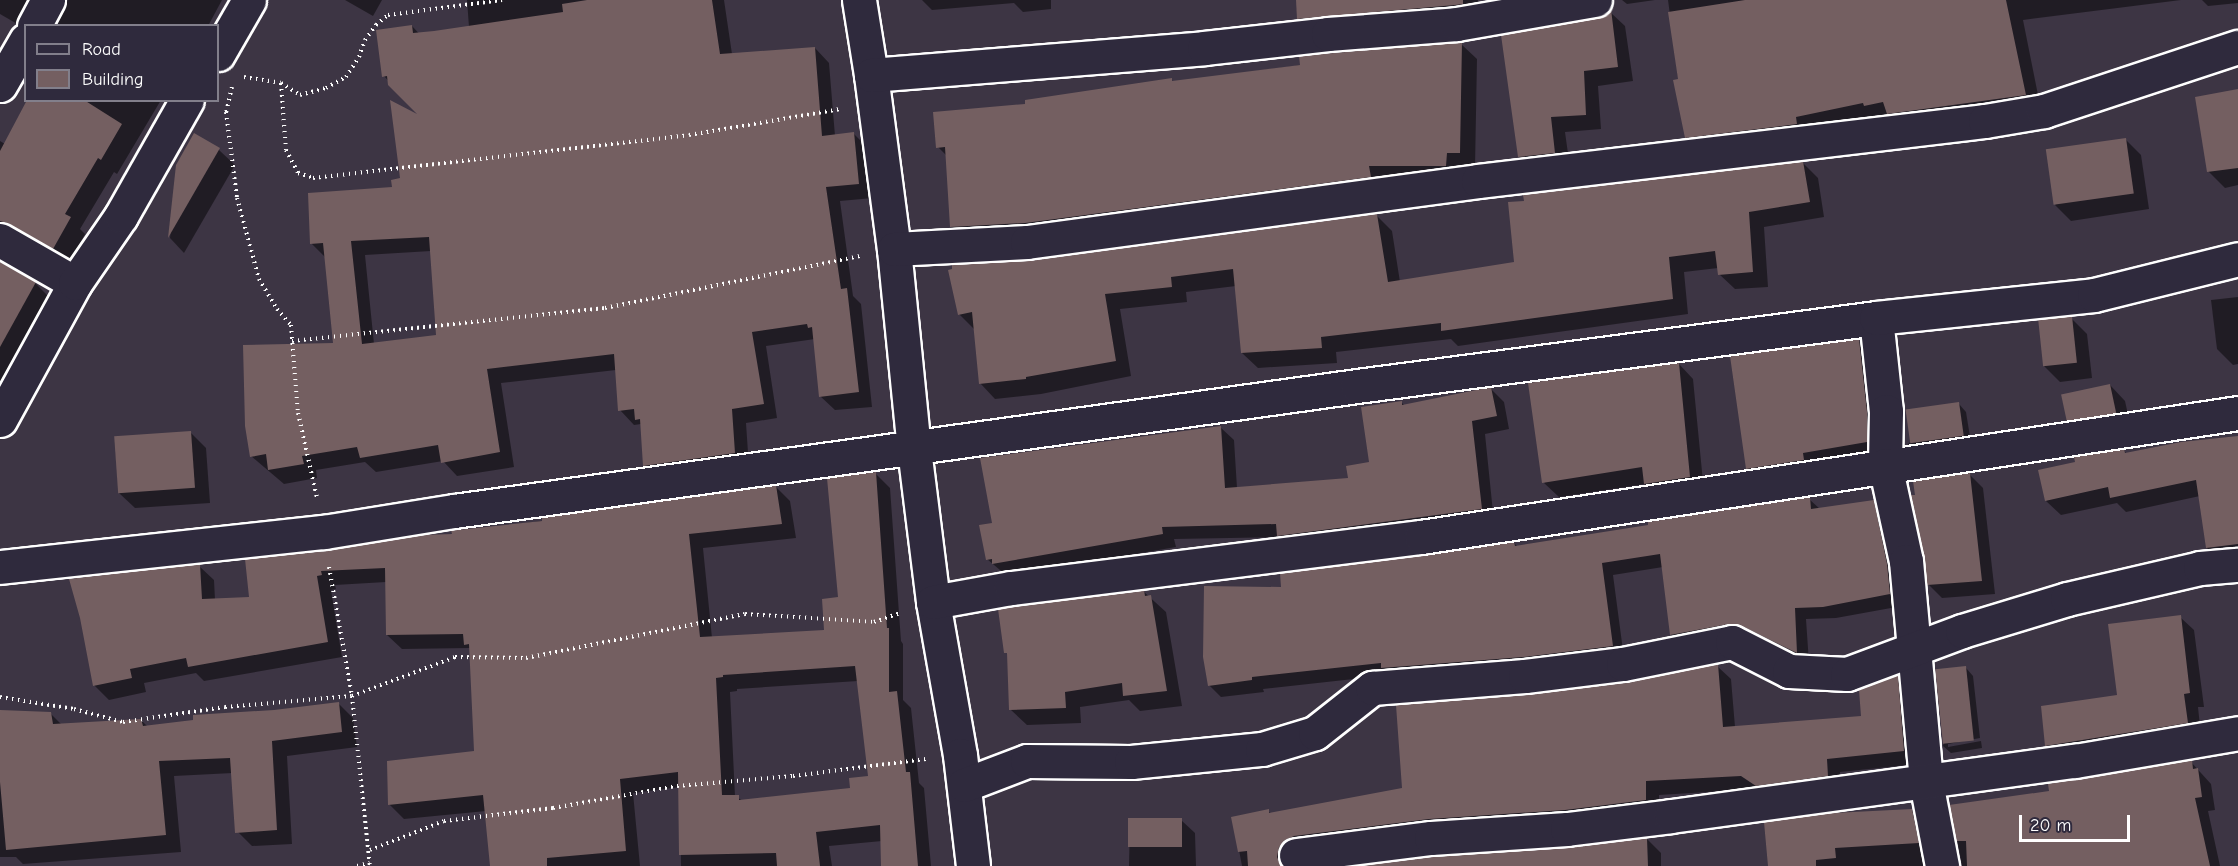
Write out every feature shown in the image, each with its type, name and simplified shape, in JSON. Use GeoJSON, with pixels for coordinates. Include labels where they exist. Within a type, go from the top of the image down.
{"type":"FeatureCollection","features":[{"type":"Feature","properties":{"kind":"street"},"geometry":{"type":"LineString","coordinates":[[35,24],[48,0]]}},
{"type":"Feature","properties":{"kind":"street"},"geometry":{"type":"LineString","coordinates":[[231,69],[249,0]]}},
{"type":"Feature","properties":{"kind":"street"},"geometry":{"type":"LineString","coordinates":[[859,0],[894,249],[914,449],[933,602],[962,770],[973,866]]}},
{"type":"Feature","properties":{"kind":"street"},"geometry":{"type":"LineString","coordinates":[[873,89],[1193,49],[1328,34],[1457,24],[1595,0]]}},
{"type":"Feature","properties":{"kind":"street"},"geometry":{"type":"LineString","coordinates":[[0,85],[24,43]]}},
{"type":"Feature","properties":{"kind":"street"},"geometry":{"type":"LineString","coordinates":[[894,249],[1038,240],[1467,182],[1985,121],[2044,111],[2238,47]]}},
{"type":"Feature","properties":{"kind":"street"},"geometry":{"type":"LineString","coordinates":[[0,420],[75,283],[121,216],[186,102]]}},
{"type":"Feature","properties":{"kind":"street"},"geometry":{"type":"LineString","coordinates":[[0,240],[75,283]]}},
{"type":"Feature","properties":{"kind":"street"},"geometry":{"type":"LineString","coordinates":[[0,567],[324,532],[454,511],[1357,386],[1876,318],[2094,295],[2238,259]]}},
{"type":"Feature","properties":{"kind":"street"},"geometry":{"type":"LineString","coordinates":[[1876,318],[1886,411],[1885,465],[1906,561],[1916,649],[1926,782],[1942,866]]}},
{"type":"Feature","properties":{"kind":"street"},"geometry":{"type":"LineString","coordinates":[[933,602],[1011,588],[1421,537],[2238,413]]}},
{"type":"Feature","properties":{"kind":"street"},"geometry":{"type":"LineString","coordinates":[[962,770],[1027,761],[1131,762],[1262,749],[1315,733],[1372,688],[1525,676],[1623,664],[1732,642],[1789,671],[1847,674],[1962,631],[2120,585],[2200,568],[2238,565]]}},
{"type":"Feature","properties":{"kind":"street"},"geometry":{"type":"LineString","coordinates":[[1296,855],[1431,838],[1567,829],[2075,761],[2238,733]]}},
{"type":"Feature","properties":{"kind":"path"},"geometry":{"type":"LineString","coordinates":[[357,866],[370,865],[370,850],[352,696],[338,626],[324,532],[298,413],[291,325],[277,309],[259,279],[237,198],[226,112],[231,69],[247,79],[281,83],[300,95],[326,88],[346,77],[359,57],[365,40],[376,25],[388,15],[502,0]]}},
{"type":"Feature","properties":{"kind":"path"},"geometry":{"type":"LineString","coordinates":[[281,83],[286,150],[298,173],[313,178],[688,135],[873,89]]}},
{"type":"Feature","properties":{"kind":"path"},"geometry":{"type":"LineString","coordinates":[[292,341],[605,308],[894,249]]}},
{"type":"Feature","properties":{"kind":"path"},"geometry":{"type":"LineString","coordinates":[[0,697],[74,709],[123,722],[225,707],[352,696],[455,657],[526,658],[745,614],[874,622],[933,602]]}},
{"type":"Feature","properties":{"kind":"path"},"geometry":{"type":"LineString","coordinates":[[370,850],[444,821],[553,808],[677,786],[793,776],[962,770]]}},
{"type":"Feature","properties":{"kind":"building"},"geometry":{"type":"Polygon","coordinates":[[[587,0],[712,0],[720,54],[815,47],[822,136],[854,132],[859,184],[826,187],[841,289],[847,288],[859,392],[819,397],[812,327],[808,328],[807,324],[752,332],[764,404],[732,409],[735,453],[643,466],[640,419],[635,420],[634,409],[618,411],[614,354],[487,369],[500,452],[441,463],[438,445],[360,458],[357,447],[302,456],[304,464],[268,470],[266,454],[250,457],[245,426],[243,345],[333,343],[323,243],[310,244],[308,193],[392,187],[391,180],[400,178],[390,100],[417,114],[388,85],[387,76],[382,77],[376,30],[412,25],[413,33],[434,31],[563,12],[562,4],[587,0]],[[429,237],[351,241],[362,344],[436,335],[429,237]]]}},
{"type":"Feature","properties":{"kind":"building"},"geometry":{"type":"Polygon","coordinates":[[[1296,0],[1463,0],[1463,4],[1297,19],[1296,0]]]}},
{"type":"Feature","properties":{"kind":"building"},"geometry":{"type":"Polygon","coordinates":[[[1745,0],[2006,0],[2026,95],[1887,114],[1883,102],[1864,106],[1863,103],[1796,117],[1797,124],[1685,138],[1673,80],[1678,79],[1668,12],[1745,0]]]}},
{"type":"Feature","properties":{"kind":"building"},"geometry":{"type":"Polygon","coordinates":[[[1611,9],[1618,67],[1584,71],[1586,115],[1551,117],[1555,153],[1518,157],[1501,35],[1598,18],[1611,9]]]}},
{"type":"Feature","properties":{"kind":"building"},"geometry":{"type":"Polygon","coordinates":[[[1462,42],[1460,153],[1447,153],[1446,166],[1369,166],[1371,177],[1025,223],[950,227],[945,147],[936,148],[933,112],[1025,104],[1025,100],[1172,78],[1172,81],[1300,65],[1299,56],[1462,42]]]}},
{"type":"Feature","properties":{"kind":"building"},"geometry":{"type":"Polygon","coordinates":[[[2238,89],[2238,168],[2207,172],[2195,97],[2238,89]]]}},
{"type":"Feature","properties":{"kind":"building"},"geometry":{"type":"Polygon","coordinates":[[[26,102],[87,102],[122,124],[101,160],[98,158],[65,214],[71,217],[53,249],[0,221],[0,151],[26,102]]]}},
{"type":"Feature","properties":{"kind":"building"},"geometry":{"type":"Polygon","coordinates":[[[194,133],[220,148],[168,238],[176,165],[194,133]]]}},
{"type":"Feature","properties":{"kind":"building"},"geometry":{"type":"Polygon","coordinates":[[[2126,138],[2134,193],[2054,205],[2046,149],[2126,138]]]}},
{"type":"Feature","properties":{"kind":"building"},"geometry":{"type":"Polygon","coordinates":[[[1803,161],[1810,202],[1749,212],[1753,272],[1718,275],[1715,251],[1669,257],[1673,299],[1441,331],[1441,323],[1321,337],[1322,348],[1241,353],[1233,269],[1171,277],[1172,287],[1105,294],[1116,361],[1026,377],[1026,379],[979,384],[972,312],[958,315],[948,270],[952,269],[952,265],[1029,261],[1377,214],[1388,282],[1514,262],[1508,202],[1524,201],[1523,195],[1803,161]]]}},
{"type":"Feature","properties":{"kind":"building"},"geometry":{"type":"Polygon","coordinates":[[[0,262],[36,282],[0,347],[0,262]]]}},
{"type":"Feature","properties":{"kind":"building"},"geometry":{"type":"Polygon","coordinates":[[[2072,316],[2077,363],[2043,366],[2038,320],[2072,316]]]}},
{"type":"Feature","properties":{"kind":"building"},"geometry":{"type":"Polygon","coordinates":[[[1859,339],[1867,412],[1867,442],[1803,453],[1804,460],[1746,469],[1730,356],[1859,339]]]}},
{"type":"Feature","properties":{"kind":"building"},"geometry":{"type":"Polygon","coordinates":[[[1679,363],[1690,477],[1644,484],[1642,467],[1542,483],[1528,383],[1679,363]]]}},
{"type":"Feature","properties":{"kind":"building"},"geometry":{"type":"Polygon","coordinates":[[[2110,384],[2116,413],[2067,424],[2061,394],[2110,384]]]}},
{"type":"Feature","properties":{"kind":"building"},"geometry":{"type":"Polygon","coordinates":[[[1491,387],[1497,416],[1472,421],[1482,509],[1277,536],[1276,524],[1162,527],[1163,534],[992,564],[992,559],[986,560],[979,525],[992,523],[980,458],[1221,426],[1225,488],[1348,478],[1346,466],[1369,462],[1361,407],[1402,401],[1402,405],[1491,387]]]}},
{"type":"Feature","properties":{"kind":"building"},"geometry":{"type":"Polygon","coordinates":[[[1959,402],[1964,436],[1910,443],[1906,410],[1959,402]]]}},
{"type":"Feature","properties":{"kind":"building"},"geometry":{"type":"Polygon","coordinates":[[[191,431],[195,488],[118,493],[114,436],[191,431]]]}},
{"type":"Feature","properties":{"kind":"building"},"geometry":{"type":"Polygon","coordinates":[[[2238,436],[2238,544],[2206,548],[2196,480],[2110,498],[2108,487],[2045,501],[2038,470],[2075,462],[2074,457],[2124,449],[2125,453],[2181,442],[2238,436]]]}},
{"type":"Feature","properties":{"kind":"building"},"geometry":{"type":"Polygon","coordinates":[[[876,472],[887,628],[889,628],[889,692],[897,691],[906,772],[910,772],[918,866],[881,866],[880,825],[816,832],[820,866],[777,866],[776,853],[679,855],[678,772],[620,779],[626,851],[547,858],[547,866],[490,866],[483,795],[388,805],[387,761],[474,751],[469,644],[464,645],[463,634],[386,635],[385,568],[321,571],[322,575],[317,576],[328,642],[188,667],[186,658],[130,669],[132,678],[93,686],[80,618],[69,579],[200,564],[202,599],[249,597],[245,559],[327,551],[422,535],[452,534],[451,530],[542,521],[542,518],[776,485],[782,524],[689,534],[700,637],[824,630],[822,599],[838,597],[827,478],[876,472]],[[855,666],[723,675],[723,677],[716,678],[722,795],[739,795],[739,800],[850,788],[849,778],[868,776],[855,666]]]}},
{"type":"Feature","properties":{"kind":"building"},"geometry":{"type":"Polygon","coordinates":[[[1970,473],[1982,581],[1927,585],[1924,557],[1911,495],[1915,495],[1913,481],[1970,473]]]}},
{"type":"Feature","properties":{"kind":"building"},"geometry":{"type":"Polygon","coordinates":[[[1810,497],[1811,509],[1874,500],[1887,564],[1890,594],[1823,607],[1795,608],[1797,653],[1740,625],[1729,624],[1670,635],[1660,554],[1602,563],[1613,646],[1523,657],[1381,668],[1381,663],[1252,677],[1252,680],[1208,686],[1203,657],[1204,586],[1281,587],[1280,573],[1514,542],[1515,546],[1648,525],[1648,522],[1810,497]]]}},
{"type":"Feature","properties":{"kind":"building"},"geometry":{"type":"Polygon","coordinates":[[[1144,590],[1145,596],[1151,595],[1167,691],[1123,696],[1122,683],[1065,692],[1066,708],[1009,710],[1007,653],[1004,653],[998,609],[1144,590]]]}},
{"type":"Feature","properties":{"kind":"building"},"geometry":{"type":"Polygon","coordinates":[[[2181,615],[2190,693],[2184,694],[2188,723],[2045,746],[2041,706],[2117,695],[2108,624],[2181,615]]]}},
{"type":"Feature","properties":{"kind":"building"},"geometry":{"type":"Polygon","coordinates":[[[1718,664],[1723,727],[1861,716],[1859,690],[1898,675],[1904,751],[1827,759],[1828,776],[1756,786],[1741,776],[1646,781],[1646,800],[1565,810],[1429,819],[1294,836],[1285,840],[1279,847],[1277,857],[1281,866],[1248,866],[1247,851],[1238,852],[1231,817],[1269,809],[1269,813],[1402,788],[1396,705],[1527,695],[1625,683],[1718,664]]]}},
{"type":"Feature","properties":{"kind":"building"},"geometry":{"type":"Polygon","coordinates":[[[1966,666],[1974,741],[1943,744],[1935,669],[1966,666]]]}},
{"type":"Feature","properties":{"kind":"building"},"geometry":{"type":"Polygon","coordinates":[[[339,702],[342,732],[272,741],[277,830],[235,833],[230,758],[159,761],[166,835],[6,850],[0,782],[0,710],[51,712],[53,724],[141,719],[143,726],[193,720],[193,715],[274,710],[339,702]]]}},
{"type":"Feature","properties":{"kind":"building"},"geometry":{"type":"Polygon","coordinates":[[[2192,760],[2193,769],[2198,768],[2202,797],[2195,798],[2210,866],[1967,866],[1966,841],[1956,841],[1949,805],[2049,791],[2048,784],[2192,760]]]}},
{"type":"Feature","properties":{"kind":"building"},"geometry":{"type":"Polygon","coordinates":[[[1912,809],[1919,843],[1835,848],[1836,858],[1816,860],[1816,866],[1768,866],[1764,822],[1833,813],[1912,809]]]}},
{"type":"Feature","properties":{"kind":"building"},"geometry":{"type":"Polygon","coordinates":[[[1128,818],[1182,818],[1182,847],[1128,847],[1128,818]]]}},
{"type":"Feature","properties":{"kind":"building"},"geometry":{"type":"Polygon","coordinates":[[[1647,838],[1648,866],[1359,866],[1433,857],[1568,848],[1647,838]]]}}]}
